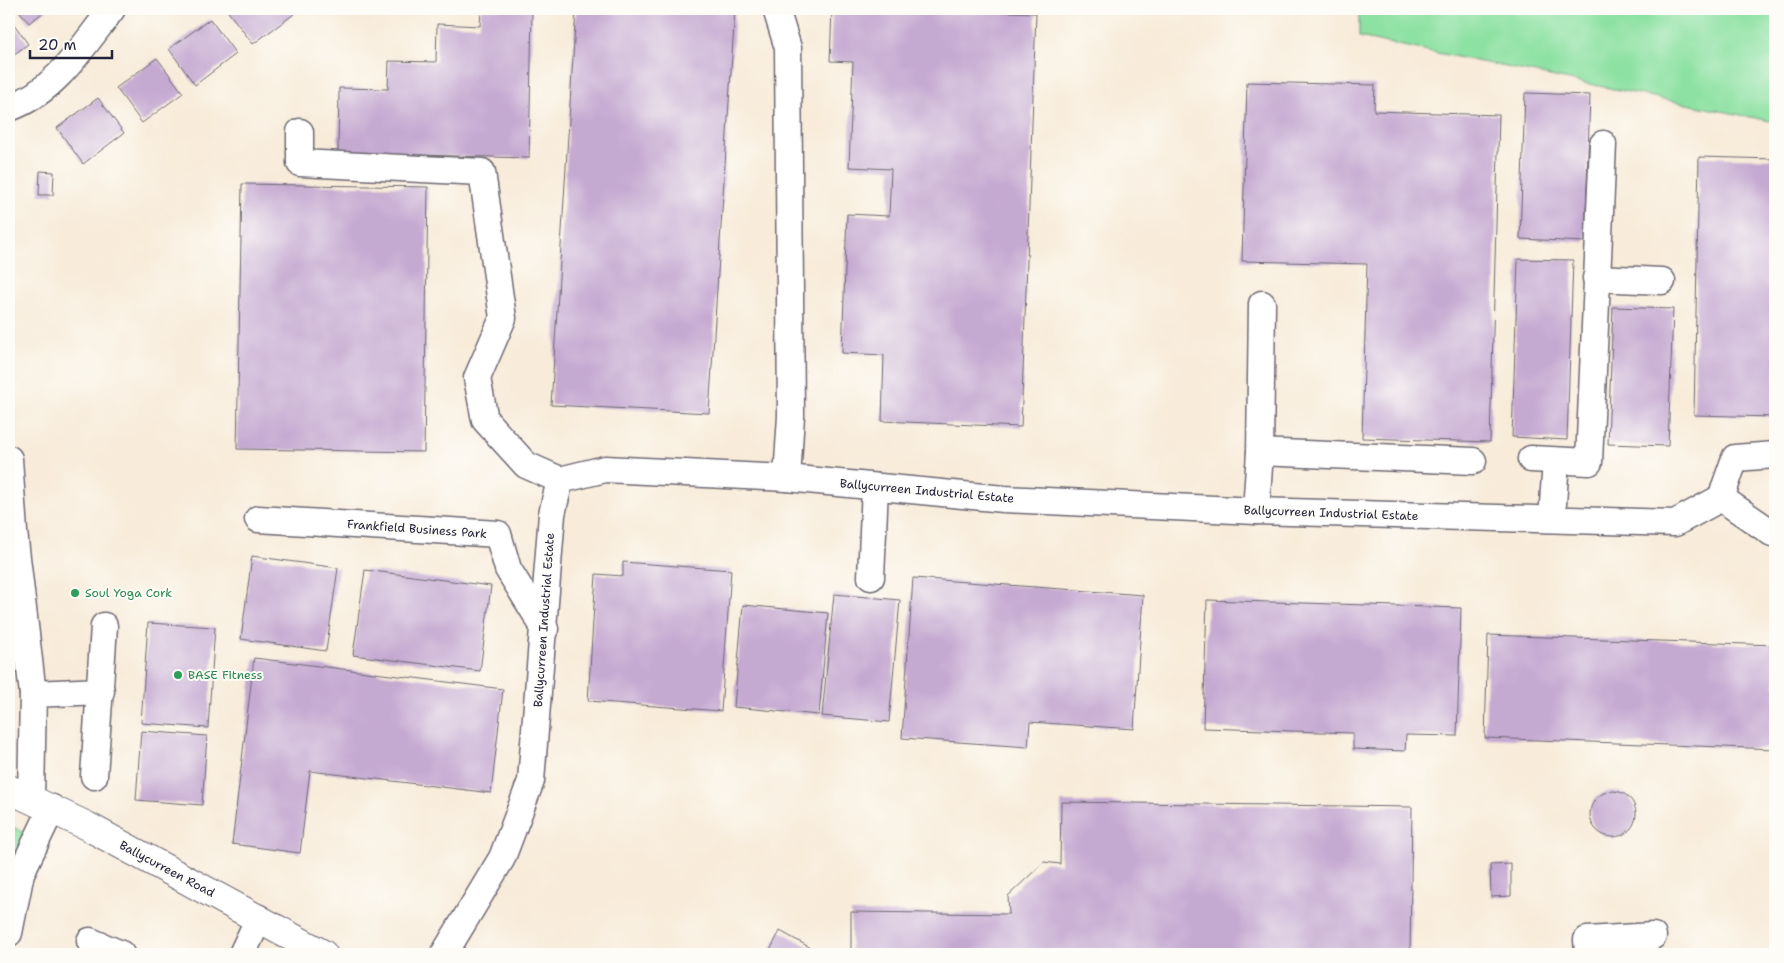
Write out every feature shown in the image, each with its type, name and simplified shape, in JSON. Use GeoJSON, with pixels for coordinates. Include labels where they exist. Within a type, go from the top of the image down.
{"type":"FeatureCollection","features":[{"type":"Feature","properties":{"kind":"main road","name":"Ballycurreen Road"},"geometry":{"type":"LineString","coordinates":[[30,799],[259,918],[323,954]]}},
{"type":"Feature","properties":{"kind":"street"},"geometry":{"type":"LineString","coordinates":[[9,108],[26,102],[67,67],[112,9]]}},
{"type":"Feature","properties":{"kind":"street"},"geometry":{"type":"LineString","coordinates":[[776,9],[788,48],[791,416],[787,478]]}},
{"type":"Feature","properties":{"kind":"street"},"geometry":{"type":"LineString","coordinates":[[300,132],[300,163],[482,172],[503,318],[477,378],[485,420],[526,465],[560,480]]}},
{"type":"Feature","properties":{"kind":"street"},"geometry":{"type":"LineString","coordinates":[[1552,518],[1543,460],[1589,462],[1603,144]]}},
{"type":"Feature","properties":{"kind":"street"},"geometry":{"type":"LineString","coordinates":[[1596,278],[1662,281]]}},
{"type":"Feature","properties":{"kind":"street"},"geometry":{"type":"LineString","coordinates":[[1256,511],[1260,452],[1262,304]]}},
{"type":"Feature","properties":{"kind":"street"},"geometry":{"type":"LineString","coordinates":[[1260,452],[1473,461]]}},
{"type":"Feature","properties":{"kind":"street"},"geometry":{"type":"LineString","coordinates":[[1775,455],[1735,458],[1721,498],[1772,533],[1775,533]]}},
{"type":"Feature","properties":{"kind":"street"},"geometry":{"type":"LineString","coordinates":[[9,459],[14,532],[33,694],[30,799],[21,873],[9,933]]}},
{"type":"Feature","properties":{"kind":"street","name":"Ballycurreen Industrial Estate"},"geometry":{"type":"LineString","coordinates":[[444,954],[502,858],[531,781],[545,630],[552,514],[560,480],[605,469],[787,478],[1004,499],[1256,511],[1675,523],[1721,498]]}},
{"type":"Feature","properties":{"kind":"street"},"geometry":{"type":"LineString","coordinates":[[871,577],[875,487]]}},
{"type":"Feature","properties":{"kind":"street","name":"Frankfield Business Park"},"geometry":{"type":"LineString","coordinates":[[258,519],[498,534],[508,569],[545,630]]}},
{"type":"Feature","properties":{"kind":"street"},"geometry":{"type":"LineString","coordinates":[[94,776],[104,626]]}},
{"type":"Feature","properties":{"kind":"street"},"geometry":{"type":"LineString","coordinates":[[33,694],[100,691]]}},
{"type":"Feature","properties":{"kind":"street"},"geometry":{"type":"LineString","coordinates":[[242,954],[259,918]]}},
{"type":"Feature","properties":{"kind":"street"},"geometry":{"type":"LineString","coordinates":[[1588,954],[1587,940],[1653,936]]}},
{"type":"Feature","properties":{"kind":"street"},"geometry":{"type":"LineString","coordinates":[[90,941],[121,954]]}},
{"type":"Feature","properties":{"kind":"green space"},"geometry":{"type":"Polygon","coordinates":[[[1359,9],[1775,9],[1775,122],[1359,37],[1359,9]]]}},
{"type":"Feature","properties":{"kind":"green space"},"geometry":{"type":"Polygon","coordinates":[[[9,825],[23,832],[9,886],[9,825]]]}},
{"type":"Feature","properties":{"kind":"building"},"geometry":{"type":"Polygon","coordinates":[[[18,9],[48,9],[29,23],[18,9]]]}},
{"type":"Feature","properties":{"kind":"building"},"geometry":{"type":"Polygon","coordinates":[[[226,9],[290,9],[294,14],[253,44],[226,9]]]}},
{"type":"Feature","properties":{"kind":"building"},"geometry":{"type":"Polygon","coordinates":[[[481,9],[532,9],[529,158],[338,153],[339,88],[388,89],[389,61],[436,62],[437,24],[480,26],[481,9]]]}},
{"type":"Feature","properties":{"kind":"building"},"geometry":{"type":"Polygon","coordinates":[[[576,9],[735,9],[709,413],[551,405],[576,9]]]}},
{"type":"Feature","properties":{"kind":"building"},"geometry":{"type":"Polygon","coordinates":[[[832,9],[924,9],[1036,13],[1021,427],[882,421],[884,355],[842,353],[847,214],[889,216],[891,169],[849,167],[853,62],[830,61],[832,9]]]}},
{"type":"Feature","properties":{"kind":"building"},"geometry":{"type":"Polygon","coordinates":[[[9,17],[28,44],[9,58],[9,17]]]}},
{"type":"Feature","properties":{"kind":"building"},"geometry":{"type":"Polygon","coordinates":[[[210,19],[236,54],[195,85],[169,49],[210,19]]]}},
{"type":"Feature","properties":{"kind":"building"},"geometry":{"type":"Polygon","coordinates":[[[157,58],[183,93],[142,123],[116,88],[157,58]]]}},
{"type":"Feature","properties":{"kind":"building"},"geometry":{"type":"Polygon","coordinates":[[[1247,82],[1375,85],[1374,111],[1499,115],[1490,442],[1362,438],[1367,264],[1242,261],[1247,82]]]}},
{"type":"Feature","properties":{"kind":"building"},"geometry":{"type":"Polygon","coordinates":[[[1525,93],[1590,95],[1585,242],[1520,239],[1525,93]]]}},
{"type":"Feature","properties":{"kind":"building"},"geometry":{"type":"Polygon","coordinates":[[[98,98],[124,133],[83,164],[57,128],[98,98]]]}},
{"type":"Feature","properties":{"kind":"building"},"geometry":{"type":"Polygon","coordinates":[[[1699,157],[1775,159],[1775,417],[1694,415],[1699,157]]]}},
{"type":"Feature","properties":{"kind":"building"},"geometry":{"type":"Polygon","coordinates":[[[40,171],[54,172],[53,195],[39,195],[40,171]]]}},
{"type":"Feature","properties":{"kind":"building"},"geometry":{"type":"Polygon","coordinates":[[[242,184],[428,187],[424,452],[237,449],[242,184]]]}},
{"type":"Feature","properties":{"kind":"building"},"geometry":{"type":"Polygon","coordinates":[[[1518,259],[1573,260],[1567,440],[1512,437],[1518,259]]]}},
{"type":"Feature","properties":{"kind":"building"},"geometry":{"type":"Polygon","coordinates":[[[1613,307],[1673,309],[1668,446],[1608,444],[1613,307]]]}},
{"type":"Feature","properties":{"kind":"building"},"geometry":{"type":"Polygon","coordinates":[[[252,556],[338,568],[326,651],[241,639],[252,556]]]}},
{"type":"Feature","properties":{"kind":"building"},"geometry":{"type":"Polygon","coordinates":[[[623,562],[731,570],[721,711],[588,701],[596,574],[623,576],[623,562]]]}},
{"type":"Feature","properties":{"kind":"building"},"geometry":{"type":"Polygon","coordinates":[[[365,570],[491,586],[480,671],[353,655],[365,570]]]}},
{"type":"Feature","properties":{"kind":"building"},"geometry":{"type":"Polygon","coordinates":[[[913,578],[1143,595],[1134,729],[1030,722],[1028,747],[902,738],[913,578]]]}},
{"type":"Feature","properties":{"kind":"building"},"geometry":{"type":"Polygon","coordinates":[[[834,594],[900,600],[889,722],[822,716],[834,594]]]}},
{"type":"Feature","properties":{"kind":"building"},"geometry":{"type":"Polygon","coordinates":[[[1207,600],[1461,608],[1457,736],[1406,735],[1405,751],[1353,749],[1353,733],[1203,728],[1207,600]]]}},
{"type":"Feature","properties":{"kind":"building"},"geometry":{"type":"Polygon","coordinates":[[[743,605],[828,613],[819,715],[734,707],[743,605]]]}},
{"type":"Feature","properties":{"kind":"building","name":"BASE Fitness"},"geometry":{"type":"Polygon","coordinates":[[[148,623],[215,627],[208,728],[141,723],[148,623]]]}},
{"type":"Feature","properties":{"kind":"building"},"geometry":{"type":"Polygon","coordinates":[[[1488,635],[1775,645],[1775,749],[1485,738],[1488,635]]]}},
{"type":"Feature","properties":{"kind":"building"},"geometry":{"type":"Polygon","coordinates":[[[254,658],[503,689],[491,793],[310,771],[300,853],[232,844],[254,658]]]}},
{"type":"Feature","properties":{"kind":"building"},"geometry":{"type":"Polygon","coordinates":[[[141,731],[207,736],[202,805],[136,800],[141,731]]]}},
{"type":"Feature","properties":{"kind":"building"},"geometry":{"type":"Polygon","coordinates":[[[1618,791],[1630,797],[1635,805],[1635,823],[1630,831],[1622,836],[1608,837],[1596,831],[1591,823],[1590,809],[1596,797],[1604,792],[1618,791]]]}},
{"type":"Feature","properties":{"kind":"building"},"geometry":{"type":"Polygon","coordinates":[[[1061,802],[1412,807],[1410,954],[851,954],[851,912],[1009,914],[1008,896],[1044,862],[1060,864],[1061,802]]]}},
{"type":"Feature","properties":{"kind":"building"},"geometry":{"type":"Polygon","coordinates":[[[1511,864],[1511,896],[1491,897],[1490,865],[1511,864]]]}},
{"type":"Feature","properties":{"kind":"building"},"geometry":{"type":"Polygon","coordinates":[[[780,931],[822,954],[768,954],[780,931]]]}},
{"type":"Feature","properties":{"kind":"building"},"geometry":{"type":"Polygon","coordinates":[[[1775,951],[1775,954],[1739,954],[1739,953],[1775,951]]]}},
{"type":"Feature","properties":{"kind":"place","name":"Soul Yoga Cork"},"geometry":{"type":"Point","coordinates":[75,593]}},
{"type":"Feature","properties":{"kind":"place","name":"BASE Fitness"},"geometry":{"type":"Point","coordinates":[178,675]}}]}
